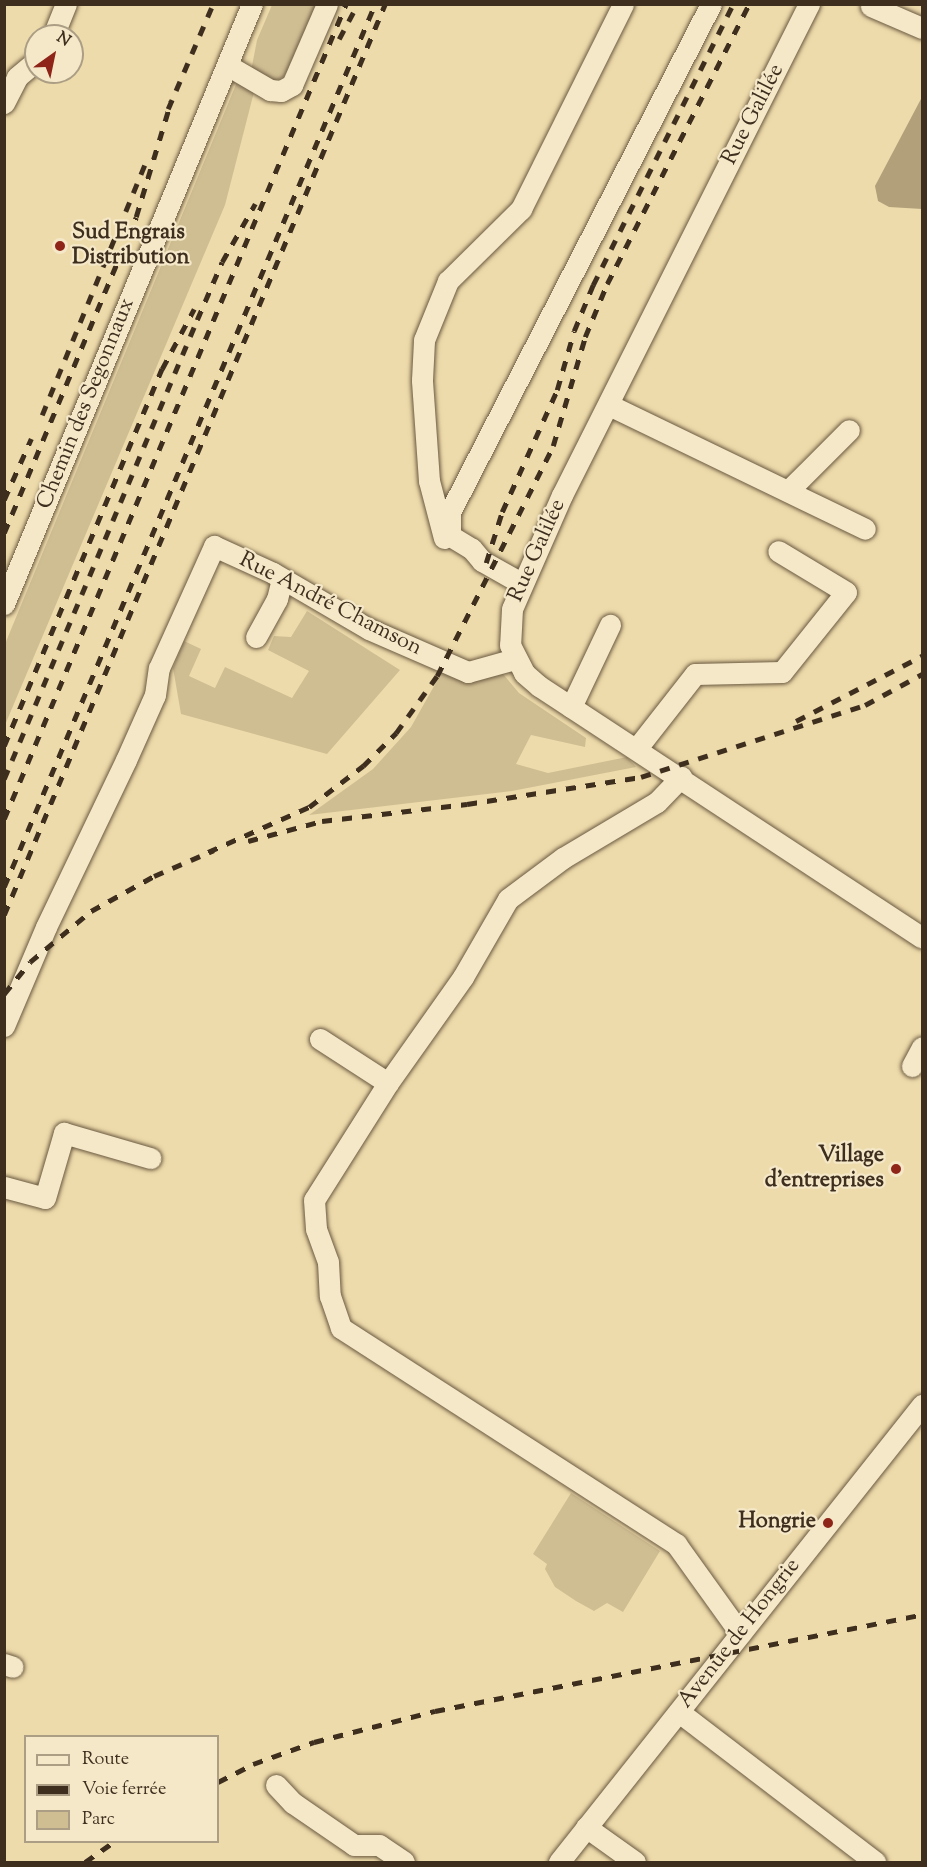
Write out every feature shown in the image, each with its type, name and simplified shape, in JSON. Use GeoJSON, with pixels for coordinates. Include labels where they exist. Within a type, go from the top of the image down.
{"type":"FeatureCollection","features":[{"type":"Feature","properties":{"kind":"street"},"geometry":{"type":"LineString","coordinates":[[58,24],[66,4]]}},
{"type":"Feature","properties":{"kind":"street","name":"Chemin des Segonnaux"},"geometry":{"type":"LineString","coordinates":[[4,604],[252,4]]}},
{"type":"Feature","properties":{"kind":"street"},"geometry":{"type":"LineString","coordinates":[[227,65],[270,90],[281,91],[292,85],[327,4]]}},
{"type":"Feature","properties":{"kind":"street"},"geometry":{"type":"LineString","coordinates":[[521,583],[482,561],[449,547],[436,520],[424,428],[424,339],[448,280],[521,209],[623,4]]}},
{"type":"Feature","properties":{"kind":"street"},"geometry":{"type":"LineString","coordinates":[[482,561],[472,549],[450,536],[450,512],[711,4]]}},
{"type":"Feature","properties":{"kind":"street","name":"Rue Galilée"},"geometry":{"type":"LineString","coordinates":[[515,658],[510,628],[521,583],[809,4]]}},
{"type":"Feature","properties":{"kind":"street"},"geometry":{"type":"LineString","coordinates":[[870,5],[922,28]]}},
{"type":"Feature","properties":{"kind":"street"},"geometry":{"type":"LineString","coordinates":[[4,103],[17,77],[24,71]]}},
{"type":"Feature","properties":{"kind":"street"},"geometry":{"type":"LineString","coordinates":[[609,405],[865,529]]}},
{"type":"Feature","properties":{"kind":"street"},"geometry":{"type":"LineString","coordinates":[[788,491],[849,430]]}},
{"type":"Feature","properties":{"kind":"street","name":"Rue André Chamson"},"geometry":{"type":"LineString","coordinates":[[4,1026],[46,927],[155,695],[159,668],[214,546],[282,579],[369,629],[468,672],[515,658]]}},
{"type":"Feature","properties":{"kind":"street"},"geometry":{"type":"LineString","coordinates":[[637,748],[695,674],[782,672],[846,592],[778,551]]}},
{"type":"Feature","properties":{"kind":"street"},"geometry":{"type":"LineString","coordinates":[[256,637],[278,599],[282,579]]}},
{"type":"Feature","properties":{"kind":"street"},"geometry":{"type":"LineString","coordinates":[[571,707],[610,625]]}},
{"type":"Feature","properties":{"kind":"street"},"geometry":{"type":"LineString","coordinates":[[515,658],[539,686],[637,748],[922,938]]}},
{"type":"Feature","properties":{"kind":"street"},"geometry":{"type":"LineString","coordinates":[[681,777],[657,802],[563,858],[508,899],[463,977],[388,1083],[314,1200],[316,1229],[328,1262],[330,1296],[341,1328],[676,1544],[740,1633]]}},
{"type":"Feature","properties":{"kind":"street"},"geometry":{"type":"LineString","coordinates":[[320,1039],[388,1083]]}},
{"type":"Feature","properties":{"kind":"street"},"geometry":{"type":"LineString","coordinates":[[912,1066],[922,1047]]}},
{"type":"Feature","properties":{"kind":"street"},"geometry":{"type":"LineString","coordinates":[[4,1187],[45,1198],[64,1133],[150,1158]]}},
{"type":"Feature","properties":{"kind":"street","name":"Avenue de Hongrie"},"geometry":{"type":"LineString","coordinates":[[559,1863],[922,1405]]}},
{"type":"Feature","properties":{"kind":"street"},"geometry":{"type":"LineString","coordinates":[[679,1712],[875,1863]]}},
{"type":"Feature","properties":{"kind":"street"},"geometry":{"type":"LineString","coordinates":[[276,1785],[293,1803],[354,1845],[379,1845],[404,1863]]}},
{"type":"Feature","properties":{"kind":"street"},"geometry":{"type":"LineString","coordinates":[[586,1827],[635,1863]]}},
{"type":"Feature","properties":{"kind":"green space"},"geometry":{"type":"Polygon","coordinates":[[[272,5],[316,5],[291,67],[283,77],[274,81],[251,71],[257,40],[272,5]]]}},
{"type":"Feature","properties":{"kind":"green space"},"geometry":{"type":"Polygon","coordinates":[[[237,82],[254,92],[225,205],[5,725],[5,644],[237,82]]]}},
{"type":"Feature","properties":{"kind":"green space"},"geometry":{"type":"Polygon","coordinates":[[[307,611],[400,670],[327,754],[181,714],[173,668],[184,641],[201,649],[189,676],[215,688],[225,667],[292,698],[309,671],[268,650],[274,636],[291,637],[307,611]]]}},
{"type":"Feature","properties":{"kind":"green space"},"geometry":{"type":"Polygon","coordinates":[[[442,672],[466,682],[503,674],[519,693],[586,738],[585,747],[531,735],[516,764],[548,773],[627,757],[636,767],[512,791],[309,815],[373,769],[411,727],[442,672]]]}},
{"type":"Feature","properties":{"kind":"green space"},"geometry":{"type":"Polygon","coordinates":[[[571,1493],[660,1551],[623,1612],[607,1603],[594,1611],[576,1601],[555,1587],[545,1569],[547,1564],[533,1554],[571,1493]]]}},
{"type":"Feature","properties":{"kind":"shaded area"},"geometry":{"type":"Polygon","coordinates":[[[922,97],[922,209],[889,207],[878,201],[875,186],[922,97]]]}},
{"type":"Feature","properties":{"kind":"railway"},"geometry":{"type":"LineString","coordinates":[[168,109],[213,4]]}},
{"type":"Feature","properties":{"kind":"railway"},"geometry":{"type":"LineString","coordinates":[[4,819],[346,4]]}},
{"type":"Feature","properties":{"kind":"railway"},"geometry":{"type":"LineString","coordinates":[[339,39],[358,4]]}},
{"type":"Feature","properties":{"kind":"railway"},"geometry":{"type":"LineString","coordinates":[[4,887],[375,4]]}},
{"type":"Feature","properties":{"kind":"railway"},"geometry":{"type":"LineString","coordinates":[[4,915],[385,4]]}},
{"type":"Feature","properties":{"kind":"railway"},"geometry":{"type":"LineString","coordinates":[[486,563],[502,512],[557,390],[574,331],[593,285],[733,4]]}},
{"type":"Feature","properties":{"kind":"railway"},"geometry":{"type":"LineString","coordinates":[[208,852],[309,807],[363,766],[396,733],[437,676],[553,446],[585,337],[607,284],[749,4]]}},
{"type":"Feature","properties":{"kind":"railway"},"geometry":{"type":"LineString","coordinates":[[4,533],[136,217],[171,101]]}},
{"type":"Feature","properties":{"kind":"railway"},"geometry":{"type":"LineString","coordinates":[[42,415],[146,162]]}},
{"type":"Feature","properties":{"kind":"railway"},"geometry":{"type":"LineString","coordinates":[[4,779],[222,262],[255,204]]}},
{"type":"Feature","properties":{"kind":"railway"},"geometry":{"type":"LineString","coordinates":[[4,746],[162,369],[194,309]]}},
{"type":"Feature","properties":{"kind":"railway"},"geometry":{"type":"LineString","coordinates":[[4,500],[31,439]]}},
{"type":"Feature","properties":{"kind":"railway"},"geometry":{"type":"LineString","coordinates":[[796,721],[922,656]]}},
{"type":"Feature","properties":{"kind":"railway"},"geometry":{"type":"LineString","coordinates":[[248,841],[322,821],[467,804],[641,777],[865,705],[922,674]]}},
{"type":"Feature","properties":{"kind":"railway"},"geometry":{"type":"LineString","coordinates":[[4,994],[30,962],[91,911],[154,876],[214,850]]}},
{"type":"Feature","properties":{"kind":"railway"},"geometry":{"type":"LineString","coordinates":[[219,1781],[253,1764],[314,1742],[435,1711],[922,1615]]}},
{"type":"Feature","properties":{"kind":"railway"},"geometry":{"type":"LineString","coordinates":[[85,1862],[113,1843]]}},
{"type":"Feature","properties":{"kind":"place","name":"Sud Engrais Distribution"},"geometry":{"type":"Point","coordinates":[60,246]}},
{"type":"Feature","properties":{"kind":"place","name":"Village d'entreprises"},"geometry":{"type":"Point","coordinates":[896,1169]}},
{"type":"Feature","properties":{"kind":"place","name":"Hongrie"},"geometry":{"type":"Point","coordinates":[828,1523]}}]}
